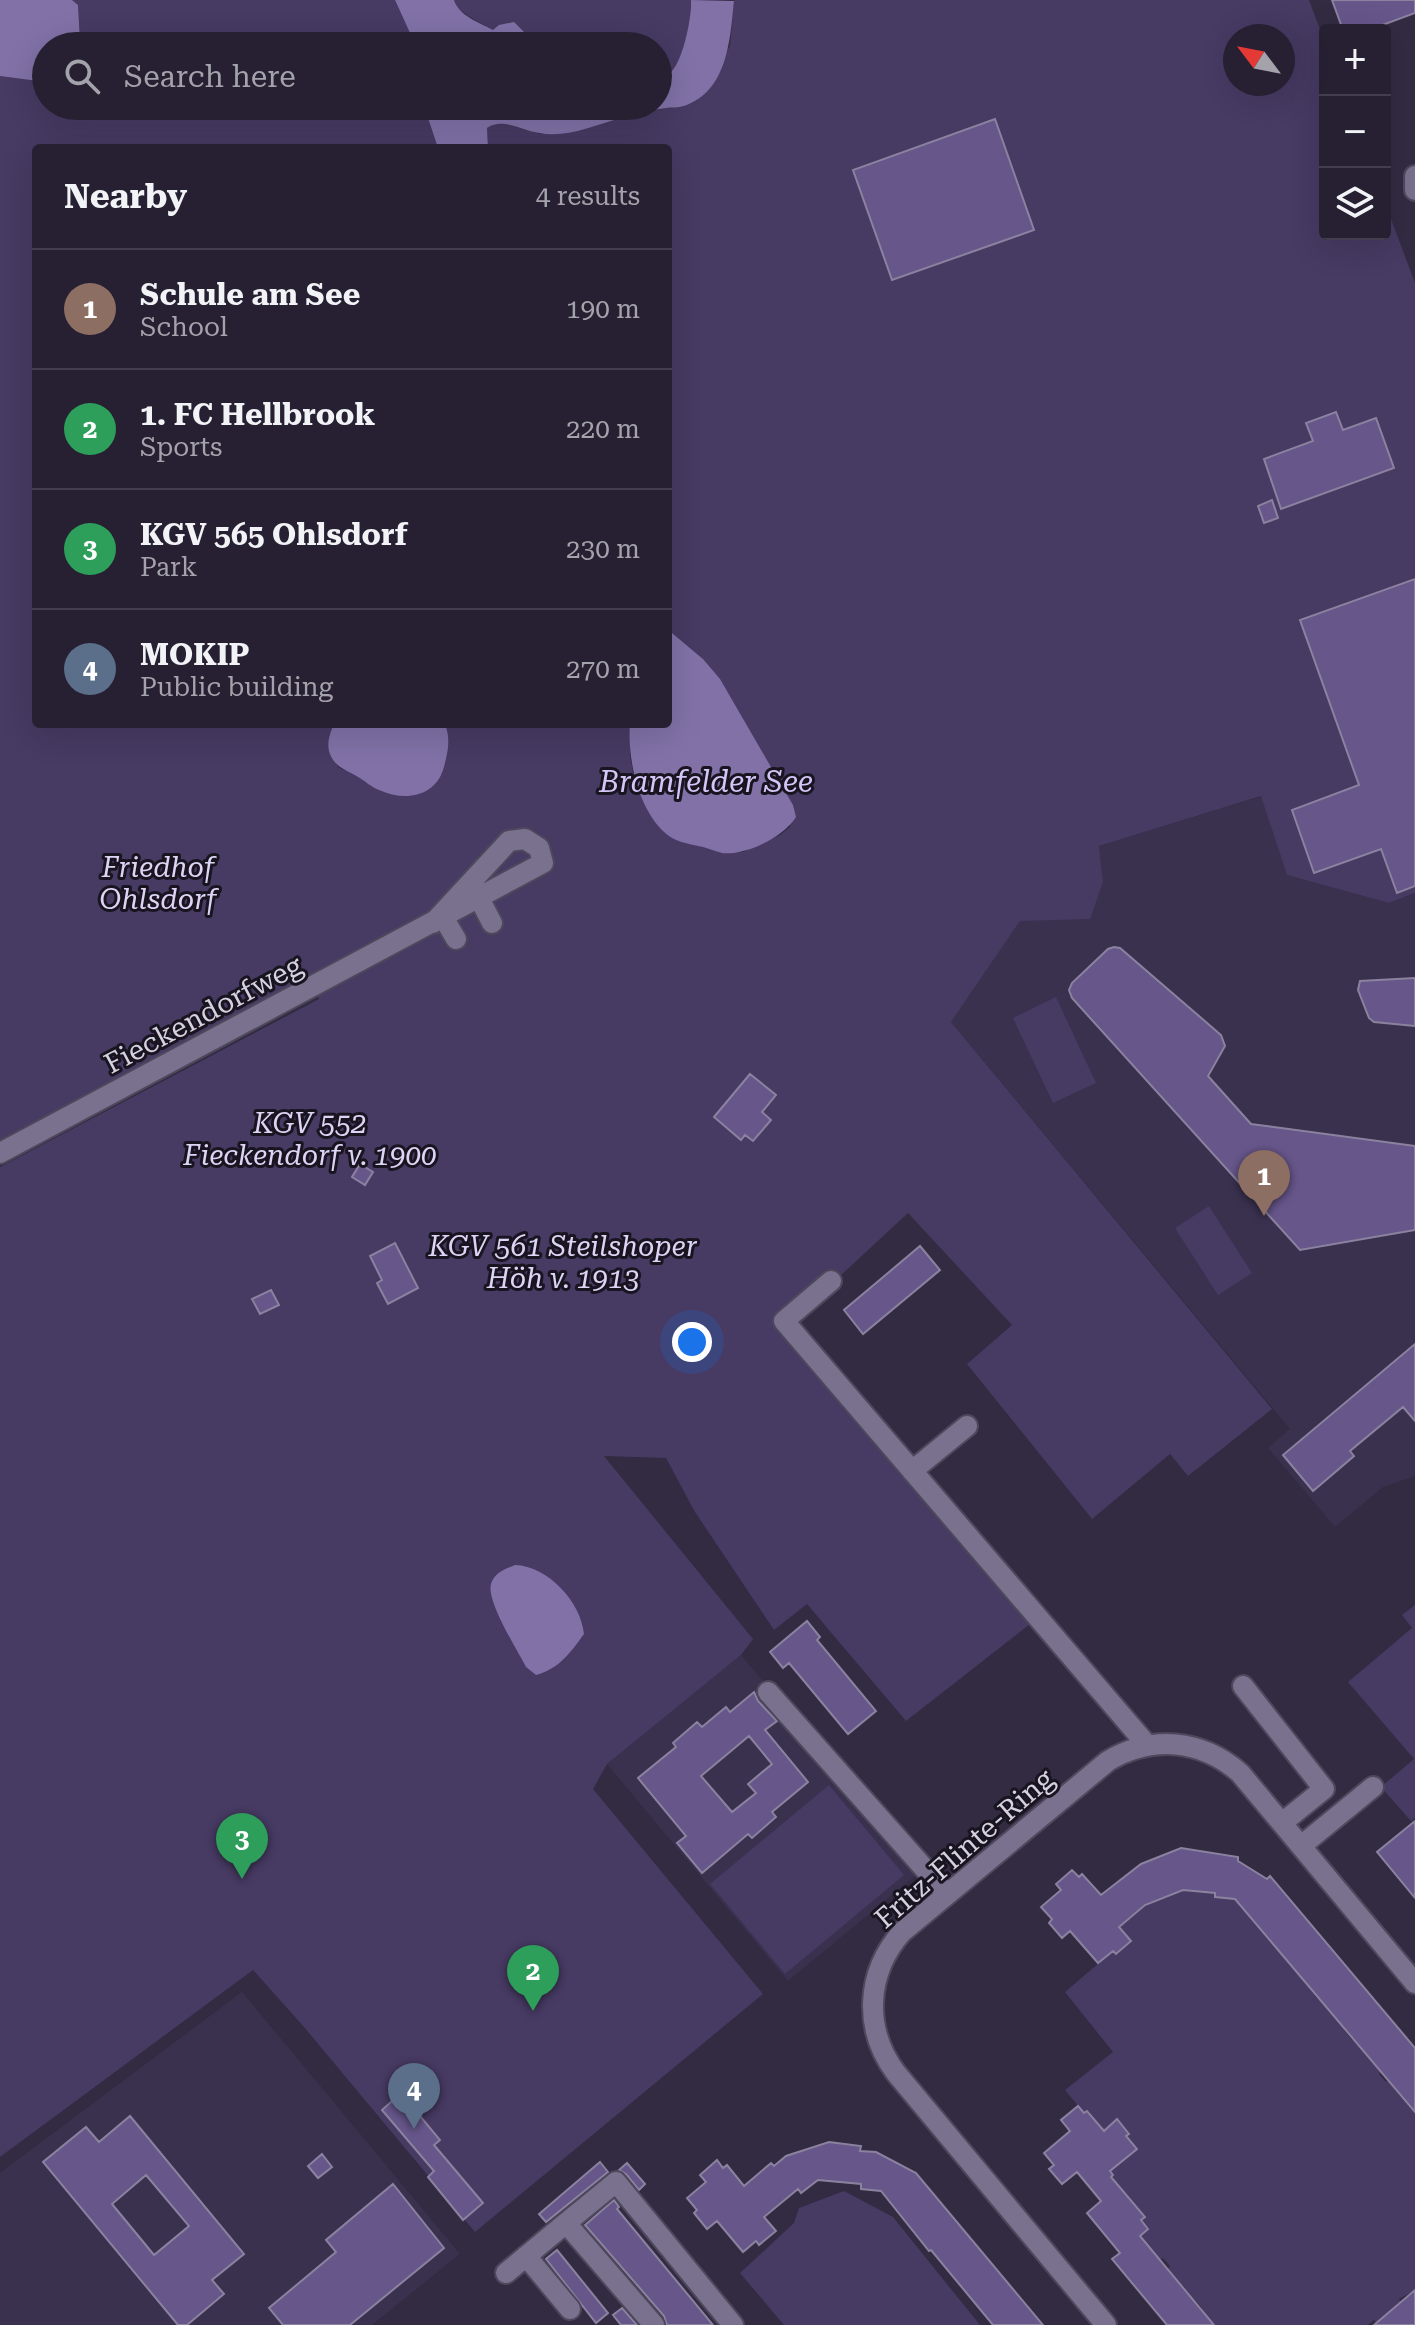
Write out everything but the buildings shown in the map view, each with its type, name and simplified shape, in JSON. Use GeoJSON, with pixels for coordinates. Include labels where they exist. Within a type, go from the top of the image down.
{"type":"FeatureCollection","features":[{"type":"Feature","properties":{"kind":"street"},"geometry":{"type":"LineString","coordinates":[[1415,176],[1415,190]]}},
{"type":"Feature","properties":{"kind":"street","name":"Fieckendorfweg"},"geometry":{"type":"LineString","coordinates":[[0,1153],[438,920],[543,863],[539,848],[525,839],[509,841],[438,920]]}},
{"type":"Feature","properties":{"kind":"street"},"geometry":{"type":"LineString","coordinates":[[479,898],[492,923]]}},
{"type":"Feature","properties":{"kind":"street"},"geometry":{"type":"LineString","coordinates":[[438,920],[456,939]]}},
{"type":"Feature","properties":{"kind":"street"},"geometry":{"type":"LineString","coordinates":[[831,1281],[784,1321],[1147,1745]]}},
{"type":"Feature","properties":{"kind":"street"},"geometry":{"type":"LineString","coordinates":[[912,1471],[967,1426]]}},
{"type":"Feature","properties":{"kind":"street"},"geometry":{"type":"LineString","coordinates":[[1243,1686],[1324,1789],[1282,1823]]}},
{"type":"Feature","properties":{"kind":"street"},"geometry":{"type":"LineString","coordinates":[[768,1692],[947,1894]]}},
{"type":"Feature","properties":{"kind":"street","name":"Fritz-Flinte-Ring"},"geometry":{"type":"LineString","coordinates":[[1106,2325],[885,2056],[877,2037],[873,1996],[876,1976],[884,1957],[902,1932],[1108,1761],[1147,1745],[1181,1744],[1223,1759],[1240,1773],[1415,1983]]}},
{"type":"Feature","properties":{"kind":"street"},"geometry":{"type":"LineString","coordinates":[[1301,1846],[1373,1787]]}},
{"type":"Feature","properties":{"kind":"street"},"geometry":{"type":"LineString","coordinates":[[506,2273],[616,2182],[733,2325]]}},
{"type":"Feature","properties":{"kind":"street"},"geometry":{"type":"LineString","coordinates":[[566,2223],[654,2325]]}},
{"type":"Feature","properties":{"kind":"street"},"geometry":{"type":"LineString","coordinates":[[526,2256],[570,2309]]}},
{"type":"Feature","properties":{"kind":"shaded area"},"geometry":{"type":"Polygon","coordinates":[[[1262,796],[1287,875],[1389,903],[1415,893],[1415,1476],[1383,1487],[1335,1527],[1268,1448],[1290,1429],[951,1022],[1020,921],[1103,882],[1099,846],[1262,796]]]}},
{"type":"Feature","properties":{"kind":"shaded area"},"geometry":{"type":"Polygon","coordinates":[[[741,1655],[921,1871],[788,1981],[607,1764],[741,1655]]]}},
{"type":"Feature","properties":{"kind":"shaded area"},"geometry":{"type":"Polygon","coordinates":[[[242,1992],[460,2254],[372,2325],[0,2325],[0,2173],[242,1992]]]}},
{"type":"Feature","properties":{"kind":"green space"},"geometry":{"type":"Polygon","coordinates":[[[72,0],[395,0],[410,32],[80,32],[78,5],[72,0]]]}},
{"type":"Feature","properties":{"kind":"green space"},"geometry":{"type":"Polygon","coordinates":[[[454,0],[691,0],[686,39],[672,71],[672,32],[506,32],[493,30],[456,7],[454,0]]]}},
{"type":"Feature","properties":{"kind":"green space"},"geometry":{"type":"Polygon","coordinates":[[[734,0],[1309,0],[1319,27],[1319,240],[1391,240],[1391,219],[1415,283],[1415,893],[1389,903],[1287,875],[1261,796],[1099,846],[1103,882],[1090,919],[1020,921],[951,1022],[1272,1409],[1188,1476],[1170,1454],[1092,1519],[967,1364],[1012,1325],[908,1213],[784,1328],[1030,1624],[906,1721],[807,1604],[774,1630],[695,1512],[666,1458],[604,1456],[753,1639],[741,1655],[607,1764],[593,1789],[763,1994],[475,2232],[253,1970],[0,2157],[0,1167],[319,999],[310,981],[0,1145],[0,76],[32,80],[32,120],[429,120],[437,144],[32,144],[32,728],[332,728],[338,767],[355,775],[442,774],[447,755],[446,728],[630,728],[630,755],[635,784],[684,843],[721,853],[743,852],[790,827],[793,805],[703,659],[672,633],[672,144],[488,144],[487,128],[493,124],[506,124],[540,134],[562,133],[616,120],[672,120],[672,107],[684,106],[699,97],[730,46],[734,0]]]}},
{"type":"Feature","properties":{"kind":"green space"},"geometry":{"type":"Polygon","coordinates":[[[1056,997],[1096,1083],[1053,1103],[1013,1018],[1056,997]]]}},
{"type":"Feature","properties":{"kind":"green space"},"geometry":{"type":"Polygon","coordinates":[[[1209,1206],[1252,1273],[1218,1295],[1175,1228],[1209,1206]]]}},
{"type":"Feature","properties":{"kind":"green space"},"geometry":{"type":"Polygon","coordinates":[[[1415,1605],[1415,1818],[1411,1821],[1381,1787],[1414,1759],[1348,1682],[1412,1628],[1402,1615],[1415,1605]]]}},
{"type":"Feature","properties":{"kind":"green space"},"geometry":{"type":"Polygon","coordinates":[[[829,1785],[904,1875],[785,1974],[710,1884],[829,1785]]]}},
{"type":"Feature","properties":{"kind":"green space"},"geometry":{"type":"Polygon","coordinates":[[[1181,1884],[1215,1891],[1215,1897],[1228,1893],[1246,1902],[1262,1932],[1266,1929],[1282,1955],[1286,1953],[1315,1984],[1310,1989],[1317,1998],[1321,1995],[1347,2027],[1344,2030],[1352,2040],[1357,2037],[1383,2069],[1379,2074],[1386,2082],[1391,2078],[1395,2090],[1403,2098],[1406,2096],[1415,2107],[1415,2290],[1399,2299],[1401,2302],[1377,2323],[1374,2320],[1368,2325],[1214,2325],[1197,2312],[1202,2308],[1194,2299],[1190,2303],[1179,2289],[1182,2286],[1163,2258],[1156,2262],[1144,2248],[1147,2245],[1140,2236],[1148,2229],[1141,2220],[1145,2216],[1137,2207],[1132,2211],[1116,2189],[1103,2162],[1129,2133],[1117,2120],[1104,2131],[1065,2090],[1113,2052],[1065,1992],[1113,1951],[1116,1954],[1131,1941],[1119,1927],[1136,1913],[1141,1901],[1146,1906],[1154,1899],[1167,1897],[1165,1891],[1181,1884]]]}},
{"type":"Feature","properties":{"kind":"green space"},"geometry":{"type":"Polygon","coordinates":[[[844,2191],[893,2217],[980,2325],[784,2325],[740,2273],[794,2223],[799,2208],[844,2191]]]}},
{"type":"Feature","properties":{"kind":"water"},"geometry":{"type":"Polygon","coordinates":[[[0,0],[72,0],[78,5],[80,32],[32,32],[32,80],[0,76],[0,0]]]}},
{"type":"Feature","properties":{"kind":"water"},"geometry":{"type":"Polygon","coordinates":[[[395,0],[454,0],[465,14],[493,30],[499,25],[514,22],[524,32],[410,32],[395,0]]]}},
{"type":"Feature","properties":{"kind":"water"},"geometry":{"type":"Polygon","coordinates":[[[691,0],[734,1],[728,47],[718,76],[699,99],[672,108],[672,71],[683,49],[691,0]]]}},
{"type":"Feature","properties":{"kind":"water"},"geometry":{"type":"Polygon","coordinates":[[[429,120],[615,120],[559,134],[499,124],[487,128],[488,144],[437,144],[429,120]]]}},
{"type":"Feature","properties":{"kind":"water","name":"Bramfelder See"},"geometry":{"type":"Polygon","coordinates":[[[672,633],[703,659],[720,679],[793,805],[796,817],[773,838],[742,851],[722,853],[676,840],[659,826],[643,800],[633,769],[630,728],[672,728],[672,633]]]}},
{"type":"Feature","properties":{"kind":"water"},"geometry":{"type":"Polygon","coordinates":[[[333,728],[446,728],[448,746],[444,767],[434,785],[418,794],[399,796],[376,789],[341,768],[329,750],[333,728]]]}},
{"type":"Feature","properties":{"kind":"water"},"geometry":{"type":"Polygon","coordinates":[[[515,1565],[527,1567],[551,1579],[570,1598],[582,1622],[584,1634],[569,1653],[558,1664],[536,1675],[526,1667],[510,1638],[491,1592],[495,1577],[515,1565]]]}},
{"type":"Feature","properties":{"kind":"place","name":"Schule am See"},"geometry":{"type":"Point","coordinates":[1264,1216]}},
{"type":"Feature","properties":{"kind":"place","name":"KGV 565 Ohlsdorf"},"geometry":{"type":"Point","coordinates":[242,1879]}},
{"type":"Feature","properties":{"kind":"place","name":"1. FC Hellbrook"},"geometry":{"type":"Point","coordinates":[533,2011]}},
{"type":"Feature","properties":{"kind":"place","name":"MOKIP"},"geometry":{"type":"Point","coordinates":[414,2129]}},
{"type":"Feature","properties":{"kind":"park label","name":"Friedhof Ohlsdorf"},"geometry":{"type":"Point","coordinates":[158,883]}},
{"type":"Feature","properties":{"kind":"park label","name":"KGV 552 Fieckendorf v. 1900"},"geometry":{"type":"Point","coordinates":[310,1139]}},
{"type":"Feature","properties":{"kind":"park label","name":"KGV 561 Steilshoper Höh v. 1913"},"geometry":{"type":"Point","coordinates":[563,1262]}}]}
